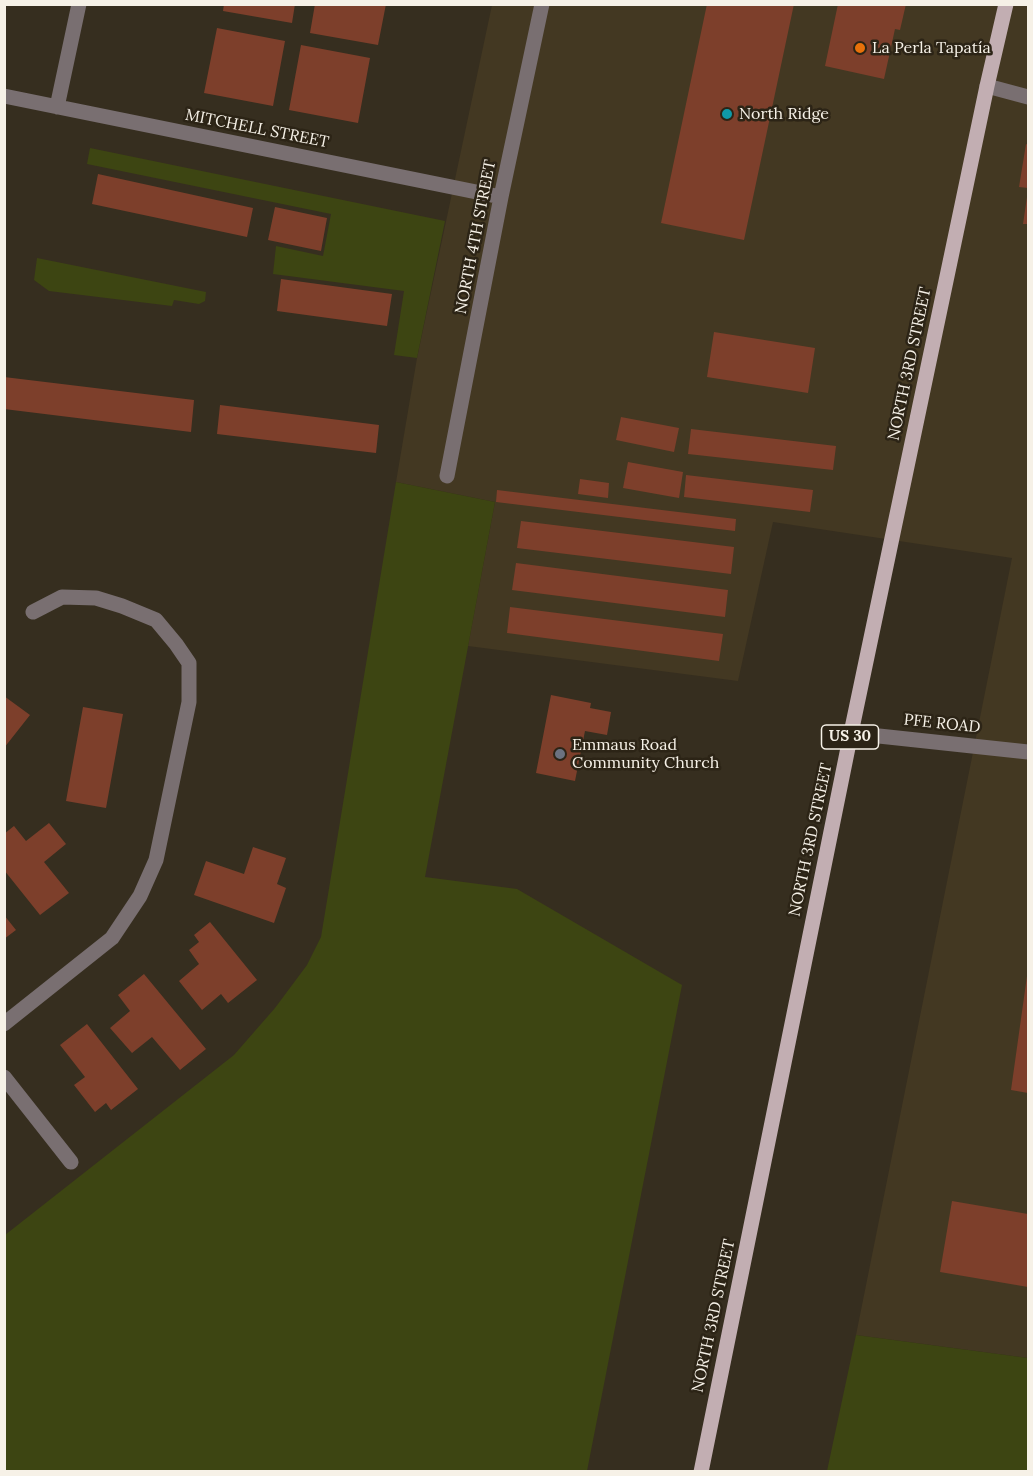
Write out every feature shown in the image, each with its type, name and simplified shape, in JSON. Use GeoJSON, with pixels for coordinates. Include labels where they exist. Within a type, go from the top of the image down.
{"type":"FeatureCollection","features":[{"type":"Feature","properties":{"kind":"main road","name":"NORTH 3RD STREET"},"geometry":{"type":"LineString","coordinates":[[700,1472],[851,732],[1006,4]]}},
{"type":"Feature","properties":{"kind":"street"},"geometry":{"type":"LineString","coordinates":[[57,107],[79,4]]}},
{"type":"Feature","properties":{"kind":"street","name":"NORTH 4TH STREET"},"geometry":{"type":"LineString","coordinates":[[447,477],[501,197],[542,4]]}},
{"type":"Feature","properties":{"kind":"street"},"geometry":{"type":"LineString","coordinates":[[987,86],[1029,97]]}},
{"type":"Feature","properties":{"kind":"street","name":"MITCHELL STREET"},"geometry":{"type":"LineString","coordinates":[[4,96],[501,197]]}},
{"type":"Feature","properties":{"kind":"street"},"geometry":{"type":"LineString","coordinates":[[4,1023],[112,938],[140,896],[156,860],[189,702],[189,663],[156,621],[122,606],[96,598],[62,597],[33,612]]}},
{"type":"Feature","properties":{"kind":"street","name":"PFE ROAD"},"geometry":{"type":"LineString","coordinates":[[851,732],[1029,752]]}},
{"type":"Feature","properties":{"kind":"street"},"geometry":{"type":"LineString","coordinates":[[4,1077],[71,1162]]}},
{"type":"Feature","properties":{"kind":"shaded area"},"geometry":{"type":"Polygon","coordinates":[[[492,5],[1028,5],[1028,1358],[856,1335],[1012,558],[773,522],[738,681],[468,646],[495,502],[396,482],[417,358],[492,5]]]}},
{"type":"Feature","properties":{"kind":"green space"},"geometry":{"type":"Polygon","coordinates":[[[90,148],[445,221],[417,358],[394,355],[404,291],[273,274],[276,246],[323,256],[331,214],[87,164],[90,148]]]}},
{"type":"Feature","properties":{"kind":"green space"},"geometry":{"type":"Polygon","coordinates":[[[37,258],[206,292],[205,301],[199,304],[174,300],[172,306],[49,291],[34,280],[37,258]]]}},
{"type":"Feature","properties":{"kind":"green space"},"geometry":{"type":"Polygon","coordinates":[[[396,482],[495,502],[425,877],[517,889],[682,985],[587,1471],[5,1471],[5,1235],[234,1055],[275,1008],[307,965],[321,937],[396,482]]]}},
{"type":"Feature","properties":{"kind":"green space"},"geometry":{"type":"Polygon","coordinates":[[[856,1335],[1028,1358],[1028,1471],[827,1471],[856,1335]]]}},
{"type":"Feature","properties":{"kind":"building"},"geometry":{"type":"Polygon","coordinates":[[[224,4],[295,4],[292,23],[223,11],[224,4]]]}},
{"type":"Feature","properties":{"kind":"building"},"geometry":{"type":"Polygon","coordinates":[[[315,4],[386,4],[378,45],[310,33],[315,4]]]}},
{"type":"Feature","properties":{"kind":"building","name":"North Ridge"},"geometry":{"type":"Polygon","coordinates":[[[707,4],[794,4],[744,240],[661,223],[707,4]]]}},
{"type":"Feature","properties":{"kind":"building","name":"La Perla Tapatía"},"geometry":{"type":"Polygon","coordinates":[[[838,4],[906,4],[900,30],[895,29],[884,79],[825,66],[838,4]]]}},
{"type":"Feature","properties":{"kind":"building"},"geometry":{"type":"Polygon","coordinates":[[[217,28],[285,41],[273,106],[204,93],[217,28]]]}},
{"type":"Feature","properties":{"kind":"building"},"geometry":{"type":"Polygon","coordinates":[[[301,45],[370,58],[358,123],[289,110],[301,45]]]}},
{"type":"Feature","properties":{"kind":"building"},"geometry":{"type":"Polygon","coordinates":[[[1026,144],[1028,145],[1028,188],[1019,187],[1026,144]]]}},
{"type":"Feature","properties":{"kind":"building"},"geometry":{"type":"Polygon","coordinates":[[[98,174],[253,208],[247,237],[92,204],[98,174]]]}},
{"type":"Feature","properties":{"kind":"building"},"geometry":{"type":"Polygon","coordinates":[[[1027,197],[1028,224],[1023,224],[1027,197]]]}},
{"type":"Feature","properties":{"kind":"building"},"geometry":{"type":"Polygon","coordinates":[[[275,207],[327,218],[321,251],[268,240],[275,207]]]}},
{"type":"Feature","properties":{"kind":"building"},"geometry":{"type":"Polygon","coordinates":[[[281,279],[392,294],[387,326],[277,311],[281,279]]]}},
{"type":"Feature","properties":{"kind":"building"},"geometry":{"type":"Polygon","coordinates":[[[714,332],[815,348],[808,393],[707,377],[714,332]]]}},
{"type":"Feature","properties":{"kind":"building"},"geometry":{"type":"Polygon","coordinates":[[[4,377],[194,400],[191,432],[4,409],[4,377]]]}},
{"type":"Feature","properties":{"kind":"building"},"geometry":{"type":"Polygon","coordinates":[[[220,405],[379,425],[376,453],[217,434],[220,405]]]}},
{"type":"Feature","properties":{"kind":"building"},"geometry":{"type":"Polygon","coordinates":[[[621,417],[679,428],[674,452],[616,440],[621,417]]]}},
{"type":"Feature","properties":{"kind":"building"},"geometry":{"type":"Polygon","coordinates":[[[691,429],[836,446],[833,470],[688,454],[691,429]]]}},
{"type":"Feature","properties":{"kind":"building"},"geometry":{"type":"Polygon","coordinates":[[[628,462],[683,472],[679,498],[623,488],[628,462]]]}},
{"type":"Feature","properties":{"kind":"building"},"geometry":{"type":"Polygon","coordinates":[[[686,475],[813,490],[810,512],[684,497],[686,475]]]}},
{"type":"Feature","properties":{"kind":"building"},"geometry":{"type":"Polygon","coordinates":[[[580,479],[609,483],[608,498],[578,494],[580,479]]]}},
{"type":"Feature","properties":{"kind":"building"},"geometry":{"type":"Polygon","coordinates":[[[497,490],[736,519],[735,531],[496,502],[497,490]]]}},
{"type":"Feature","properties":{"kind":"building"},"geometry":{"type":"Polygon","coordinates":[[[521,521],[734,547],[731,574],[517,548],[521,521]]]}},
{"type":"Feature","properties":{"kind":"building"},"geometry":{"type":"Polygon","coordinates":[[[516,563],[728,590],[725,617],[512,590],[516,563]]]}},
{"type":"Feature","properties":{"kind":"building"},"geometry":{"type":"Polygon","coordinates":[[[510,607],[723,634],[719,661],[507,633],[510,607]]]}},
{"type":"Feature","properties":{"kind":"building","name":"Emmaus Road Community Church"},"geometry":{"type":"Polygon","coordinates":[[[551,695],[591,703],[590,708],[611,712],[607,735],[585,731],[575,781],[536,773],[551,695]]]}},
{"type":"Feature","properties":{"kind":"building"},"geometry":{"type":"Polygon","coordinates":[[[4,696],[30,715],[4,748],[4,696]]]}},
{"type":"Feature","properties":{"kind":"building"},"geometry":{"type":"Polygon","coordinates":[[[83,707],[123,714],[106,808],[66,801],[83,707]]]}},
{"type":"Feature","properties":{"kind":"building"},"geometry":{"type":"Polygon","coordinates":[[[49,823],[66,844],[44,862],[69,893],[40,915],[4,870],[4,834],[14,826],[26,841],[49,823]]]}},
{"type":"Feature","properties":{"kind":"building"},"geometry":{"type":"Polygon","coordinates":[[[253,847],[286,858],[277,884],[286,888],[274,923],[194,895],[206,861],[244,874],[253,847]]]}},
{"type":"Feature","properties":{"kind":"building"},"geometry":{"type":"Polygon","coordinates":[[[4,915],[16,930],[4,939],[4,915]]]}},
{"type":"Feature","properties":{"kind":"building"},"geometry":{"type":"Polygon","coordinates":[[[210,922],[257,980],[228,1003],[221,994],[202,1010],[179,981],[199,964],[189,950],[199,942],[194,935],[210,922]]]}},
{"type":"Feature","properties":{"kind":"building"},"geometry":{"type":"Polygon","coordinates":[[[144,974],[206,1049],[180,1070],[152,1037],[132,1053],[110,1028],[130,1011],[118,995],[144,974]]]}},
{"type":"Feature","properties":{"kind":"building"},"geometry":{"type":"Polygon","coordinates":[[[1028,976],[1028,1093],[1011,1090],[1028,976]]]}},
{"type":"Feature","properties":{"kind":"building"},"geometry":{"type":"Polygon","coordinates":[[[87,1024],[138,1089],[111,1110],[106,1103],[95,1112],[74,1085],[85,1077],[60,1045],[87,1024]]]}},
{"type":"Feature","properties":{"kind":"building"},"geometry":{"type":"Polygon","coordinates":[[[952,1201],[1028,1214],[1028,1287],[940,1272],[952,1201]]]}},
{"type":"Feature","properties":{"kind":"place","name":"La Perla Tapatía"},"geometry":{"type":"Point","coordinates":[860,48]}},
{"type":"Feature","properties":{"kind":"place","name":"North Ridge"},"geometry":{"type":"Point","coordinates":[727,114]}},
{"type":"Feature","properties":{"kind":"place","name":"Emmaus Road Community Church"},"geometry":{"type":"Point","coordinates":[560,754]}}]}
